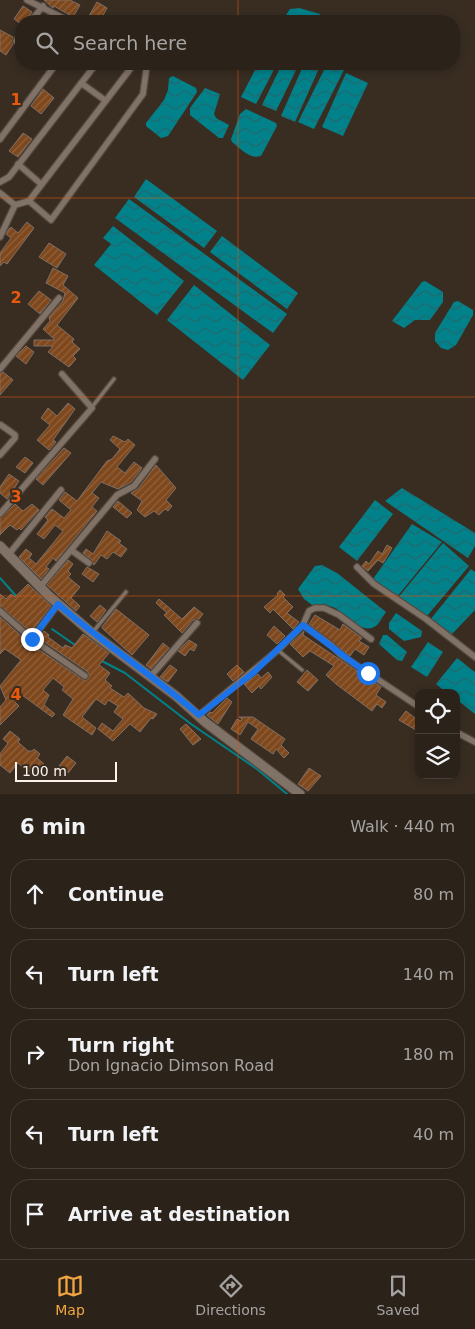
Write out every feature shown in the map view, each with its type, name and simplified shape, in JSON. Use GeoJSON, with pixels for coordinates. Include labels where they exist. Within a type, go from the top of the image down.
{"type":"FeatureCollection","features":[{"type":"Feature","properties":{"kind":"street"},"geometry":{"type":"LineString","coordinates":[[27,0],[59,15]]}},
{"type":"Feature","properties":{"kind":"street"},"geometry":{"type":"LineString","coordinates":[[36,15],[43,6]]}},
{"type":"Feature","properties":{"kind":"street"},"geometry":{"type":"LineString","coordinates":[[0,139],[52,70]]}},
{"type":"Feature","properties":{"kind":"street"},"geometry":{"type":"LineString","coordinates":[[0,182],[9,177],[91,70]]}},
{"type":"Feature","properties":{"kind":"street"},"geometry":{"type":"LineString","coordinates":[[0,237],[15,205],[29,201],[129,70]]}},
{"type":"Feature","properties":{"kind":"street"},"geometry":{"type":"LineString","coordinates":[[29,201],[51,220],[142,94],[146,70]]}},
{"type":"Feature","properties":{"kind":"street"},"geometry":{"type":"LineString","coordinates":[[80,83],[106,100]]}},
{"type":"Feature","properties":{"kind":"street"},"geometry":{"type":"LineString","coordinates":[[18,164],[42,184]]}},
{"type":"Feature","properties":{"kind":"street"},"geometry":{"type":"LineString","coordinates":[[0,193],[15,205]]}},
{"type":"Feature","properties":{"kind":"street"},"geometry":{"type":"LineString","coordinates":[[0,369],[59,298]]}},
{"type":"Feature","properties":{"kind":"street"},"geometry":{"type":"LineString","coordinates":[[0,514],[92,408],[62,374]]}},
{"type":"Feature","properties":{"kind":"street"},"geometry":{"type":"LineString","coordinates":[[0,455],[14,438],[14,435],[1,424]]}},
{"type":"Feature","properties":{"kind":"street"},"geometry":{"type":"LineString","coordinates":[[40,587],[117,495],[134,486],[155,459]]}},
{"type":"Feature","properties":{"kind":"street"},"geometry":{"type":"LineString","coordinates":[[9,554],[61,490]]}},
{"type":"Feature","properties":{"kind":"street"},"geometry":{"type":"LineString","coordinates":[[0,546],[40,587],[92,634],[300,794]]}},
{"type":"Feature","properties":{"kind":"street"},"geometry":{"type":"LineString","coordinates":[[71,550],[89,563]]}},
{"type":"Feature","properties":{"kind":"street"},"geometry":{"type":"LineString","coordinates":[[357,567],[374,584],[475,657]]}},
{"type":"Feature","properties":{"kind":"street"},"geometry":{"type":"LineString","coordinates":[[32,639],[58,604]]}},
{"type":"Feature","properties":{"kind":"street"},"geometry":{"type":"LineString","coordinates":[[199,715],[278,650],[303,625],[309,611],[315,608],[324,608],[346,619],[371,639]]}},
{"type":"Feature","properties":{"kind":"street"},"geometry":{"type":"LineString","coordinates":[[0,611],[32,639],[85,676]]}},
{"type":"Feature","properties":{"kind":"street"},"geometry":{"type":"LineString","coordinates":[[150,677],[198,624]]}},
{"type":"Feature","properties":{"kind":"street"},"geometry":{"type":"LineString","coordinates":[[303,625],[331,645],[341,655],[415,704]]}},
{"type":"Feature","properties":{"kind":"street"},"geometry":{"type":"LineString","coordinates":[[460,734],[475,742]]}},
{"type":"Feature","properties":{"kind":"lane"},"geometry":{"type":"LineString","coordinates":[[92,408],[114,379]]}},
{"type":"Feature","properties":{"kind":"lane"},"geometry":{"type":"LineString","coordinates":[[92,634],[126,592]]}},
{"type":"Feature","properties":{"kind":"lane"},"geometry":{"type":"LineString","coordinates":[[278,650],[302,670]]}},
{"type":"Feature","properties":{"kind":"water"},"geometry":{"type":"Polygon","coordinates":[[[299,8],[320,14],[286,15],[290,9],[299,8]]]}},
{"type":"Feature","properties":{"kind":"water"},"geometry":{"type":"Polygon","coordinates":[[[255,70],[274,70],[256,104],[241,97],[255,70]]]}},
{"type":"Feature","properties":{"kind":"water"},"geometry":{"type":"Polygon","coordinates":[[[279,70],[296,70],[276,111],[262,105],[279,70]]]}},
{"type":"Feature","properties":{"kind":"water"},"geometry":{"type":"Polygon","coordinates":[[[301,70],[318,70],[295,122],[281,116],[301,70]]]}},
{"type":"Feature","properties":{"kind":"water"},"geometry":{"type":"Polygon","coordinates":[[[324,70],[344,70],[314,129],[298,122],[324,70]]]}},
{"type":"Feature","properties":{"kind":"water"},"geometry":{"type":"Polygon","coordinates":[[[346,73],[368,83],[343,136],[322,127],[346,73]]]}},
{"type":"Feature","properties":{"kind":"water"},"geometry":{"type":"Polygon","coordinates":[[[173,76],[196,88],[197,92],[168,136],[161,138],[146,126],[146,123],[164,100],[168,90],[169,78],[173,76]]]}},
{"type":"Feature","properties":{"kind":"water"},"geometry":{"type":"Polygon","coordinates":[[[205,88],[220,94],[214,114],[216,118],[229,125],[223,138],[219,138],[190,115],[190,108],[205,88]]]}},
{"type":"Feature","properties":{"kind":"water"},"geometry":{"type":"Polygon","coordinates":[[[246,109],[276,123],[277,126],[261,156],[249,155],[232,142],[231,139],[240,114],[246,109]]]}},
{"type":"Feature","properties":{"kind":"water"},"geometry":{"type":"Polygon","coordinates":[[[146,179],[217,231],[204,248],[134,197],[146,179]]]}},
{"type":"Feature","properties":{"kind":"water"},"geometry":{"type":"Polygon","coordinates":[[[129,199],[287,314],[273,333],[115,218],[129,199]]]}},
{"type":"Feature","properties":{"kind":"water"},"geometry":{"type":"Polygon","coordinates":[[[113,226],[184,281],[157,315],[94,265],[111,244],[103,238],[113,226]]]}},
{"type":"Feature","properties":{"kind":"water"},"geometry":{"type":"Polygon","coordinates":[[[222,236],[298,293],[287,309],[210,252],[222,236]]]}},
{"type":"Feature","properties":{"kind":"water"},"geometry":{"type":"Polygon","coordinates":[[[425,281],[443,292],[443,302],[430,320],[415,320],[404,328],[392,321],[422,282],[425,281]]]}},
{"type":"Feature","properties":{"kind":"water"},"geometry":{"type":"Polygon","coordinates":[[[194,285],[270,345],[243,380],[167,320],[194,285]]]}},
{"type":"Feature","properties":{"kind":"water"},"geometry":{"type":"Polygon","coordinates":[[[458,301],[473,310],[473,315],[456,345],[448,350],[441,348],[435,341],[435,333],[454,302],[458,301]]]}},
{"type":"Feature","properties":{"kind":"water"},"geometry":{"type":"Polygon","coordinates":[[[402,488],[475,533],[475,546],[468,558],[385,501],[402,488]]]}},
{"type":"Feature","properties":{"kind":"water"},"geometry":{"type":"Polygon","coordinates":[[[375,500],[393,514],[357,561],[339,547],[375,500]]]}},
{"type":"Feature","properties":{"kind":"water"},"geometry":{"type":"Polygon","coordinates":[[[412,524],[442,542],[396,598],[373,579],[412,524]]]}},
{"type":"Feature","properties":{"kind":"water"},"geometry":{"type":"Polygon","coordinates":[[[443,543],[469,566],[427,616],[397,599],[443,543]]]}},
{"type":"Feature","properties":{"kind":"water"},"geometry":{"type":"Polygon","coordinates":[[[322,565],[337,573],[386,612],[377,625],[372,628],[366,628],[355,623],[335,608],[328,606],[315,607],[304,599],[298,589],[315,566],[322,565]]]}},
{"type":"Feature","properties":{"kind":"water"},"geometry":{"type":"Polygon","coordinates":[[[471,569],[475,572],[475,610],[451,635],[430,620],[471,569]]]}},
{"type":"Feature","properties":{"kind":"water"},"geometry":{"type":"Polygon","coordinates":[[[396,613],[422,631],[421,637],[404,641],[389,629],[389,623],[396,613]]]}},
{"type":"Feature","properties":{"kind":"water"},"geometry":{"type":"Polygon","coordinates":[[[383,635],[387,635],[407,652],[402,661],[397,660],[379,644],[383,635]]]}},
{"type":"Feature","properties":{"kind":"water"},"geometry":{"type":"Polygon","coordinates":[[[428,642],[443,652],[427,677],[411,667],[428,642]]]}},
{"type":"Feature","properties":{"kind":"water"},"geometry":{"type":"Polygon","coordinates":[[[457,658],[475,672],[475,714],[460,702],[460,689],[442,689],[436,684],[457,658]]]}},
{"type":"Feature","properties":{"kind":"building"},"geometry":{"type":"Polygon","coordinates":[[[44,0],[70,0],[80,5],[74,15],[70,15],[54,6],[53,8],[44,0]]]}},
{"type":"Feature","properties":{"kind":"building"},"geometry":{"type":"Polygon","coordinates":[[[97,2],[107,8],[103,15],[90,15],[97,2]]]}},
{"type":"Feature","properties":{"kind":"building"},"geometry":{"type":"Polygon","coordinates":[[[23,6],[32,12],[30,15],[17,15],[23,6]]]}},
{"type":"Feature","properties":{"kind":"building"},"geometry":{"type":"Polygon","coordinates":[[[0,30],[13,37],[13,44],[6,55],[0,51],[0,30]]]}},
{"type":"Feature","properties":{"kind":"building"},"geometry":{"type":"Polygon","coordinates":[[[43,89],[54,98],[41,114],[31,106],[43,89]]]}},
{"type":"Feature","properties":{"kind":"building"},"geometry":{"type":"Polygon","coordinates":[[[23,133],[32,139],[18,157],[9,151],[23,133]]]}},
{"type":"Feature","properties":{"kind":"building"},"geometry":{"type":"Polygon","coordinates":[[[27,222],[34,228],[7,264],[4,262],[0,266],[0,253],[11,238],[6,234],[9,229],[11,227],[18,233],[27,222]]]}},
{"type":"Feature","properties":{"kind":"building"},"geometry":{"type":"Polygon","coordinates":[[[49,243],[66,254],[57,268],[39,257],[49,243]]]}},
{"type":"Feature","properties":{"kind":"building"},"geometry":{"type":"Polygon","coordinates":[[[53,268],[68,276],[63,285],[78,298],[57,325],[74,339],[72,342],[80,349],[73,356],[76,359],[69,367],[48,352],[53,346],[34,346],[34,340],[55,340],[43,329],[50,321],[49,317],[63,301],[65,293],[46,283],[53,268]]]}},
{"type":"Feature","properties":{"kind":"building"},"geometry":{"type":"Polygon","coordinates":[[[39,291],[51,300],[40,314],[28,304],[39,291]]]}},
{"type":"Feature","properties":{"kind":"building"},"geometry":{"type":"Polygon","coordinates":[[[26,346],[34,352],[26,364],[16,356],[26,346]]]}},
{"type":"Feature","properties":{"kind":"building"},"geometry":{"type":"Polygon","coordinates":[[[3,372],[13,380],[0,395],[0,374],[3,372]]]}},
{"type":"Feature","properties":{"kind":"building"},"geometry":{"type":"Polygon","coordinates":[[[68,403],[75,409],[53,440],[56,442],[49,450],[37,440],[50,425],[41,418],[48,408],[57,416],[68,403]]]}},
{"type":"Feature","properties":{"kind":"building"},"geometry":{"type":"Polygon","coordinates":[[[113,436],[125,442],[128,439],[135,445],[117,467],[125,473],[134,462],[142,468],[131,482],[118,489],[101,482],[92,493],[99,498],[92,507],[97,511],[56,561],[53,558],[46,567],[49,569],[41,579],[19,557],[26,549],[32,554],[29,558],[36,564],[63,531],[55,525],[44,539],[37,534],[48,520],[45,517],[52,509],[64,518],[71,510],[59,500],[65,492],[77,501],[107,461],[112,459],[120,449],[110,440],[113,436]]]}},
{"type":"Feature","properties":{"kind":"building"},"geometry":{"type":"Polygon","coordinates":[[[64,448],[71,453],[43,485],[36,479],[64,448]]]}},
{"type":"Feature","properties":{"kind":"building"},"geometry":{"type":"Polygon","coordinates":[[[25,457],[33,463],[25,473],[16,467],[25,457]]]}},
{"type":"Feature","properties":{"kind":"building"},"geometry":{"type":"Polygon","coordinates":[[[156,465],[176,488],[166,500],[172,506],[168,511],[165,509],[159,515],[154,511],[145,517],[137,510],[142,501],[131,493],[138,489],[156,465]]]}},
{"type":"Feature","properties":{"kind":"building"},"geometry":{"type":"Polygon","coordinates":[[[9,474],[19,481],[7,499],[0,493],[0,487],[9,474]]]}},
{"type":"Feature","properties":{"kind":"building"},"geometry":{"type":"Polygon","coordinates":[[[118,501],[132,513],[127,518],[113,507],[118,501]]]}},
{"type":"Feature","properties":{"kind":"building"},"geometry":{"type":"Polygon","coordinates":[[[15,504],[23,511],[32,504],[39,510],[21,530],[19,528],[17,530],[10,525],[0,535],[0,519],[15,504]]]}},
{"type":"Feature","properties":{"kind":"building"},"geometry":{"type":"Polygon","coordinates":[[[107,531],[121,541],[119,543],[127,549],[121,557],[113,552],[107,559],[101,555],[94,565],[92,560],[83,553],[86,549],[93,554],[107,531]]]}},
{"type":"Feature","properties":{"kind":"building"},"geometry":{"type":"Polygon","coordinates":[[[387,545],[392,548],[383,563],[378,560],[368,571],[362,566],[366,561],[369,564],[378,551],[382,554],[387,545]]]}},
{"type":"Feature","properties":{"kind":"building"},"geometry":{"type":"Polygon","coordinates":[[[68,560],[73,564],[68,571],[71,574],[68,577],[80,587],[71,598],[80,606],[76,611],[47,585],[68,560]]]}},
{"type":"Feature","properties":{"kind":"building"},"geometry":{"type":"Polygon","coordinates":[[[87,567],[99,574],[93,582],[82,574],[87,567]]]}},
{"type":"Feature","properties":{"kind":"building"},"geometry":{"type":"Polygon","coordinates":[[[28,584],[51,606],[31,632],[0,606],[0,594],[6,599],[11,594],[15,597],[28,584]]]}},
{"type":"Feature","properties":{"kind":"building"},"geometry":{"type":"Polygon","coordinates":[[[280,590],[285,595],[283,597],[293,607],[287,613],[299,622],[293,629],[273,609],[270,613],[264,607],[278,595],[280,590]]]}},
{"type":"Feature","properties":{"kind":"building"},"geometry":{"type":"Polygon","coordinates":[[[159,599],[182,619],[194,607],[203,614],[199,619],[193,620],[182,633],[164,615],[167,613],[156,603],[159,599]]]}},
{"type":"Feature","properties":{"kind":"building"},"geometry":{"type":"Polygon","coordinates":[[[100,605],[106,610],[97,622],[90,616],[100,605]]]}},
{"type":"Feature","properties":{"kind":"building"},"geometry":{"type":"Polygon","coordinates":[[[116,609],[149,635],[132,655],[102,627],[116,609]]]}},
{"type":"Feature","properties":{"kind":"building"},"geometry":{"type":"Polygon","coordinates":[[[315,615],[340,630],[343,624],[362,638],[359,641],[369,647],[364,655],[355,649],[350,656],[309,624],[315,615]]]}},
{"type":"Feature","properties":{"kind":"building"},"geometry":{"type":"Polygon","coordinates":[[[0,617],[29,643],[85,681],[89,678],[88,672],[39,638],[44,631],[49,635],[48,637],[63,648],[65,645],[72,648],[83,634],[109,653],[99,665],[110,673],[105,680],[112,686],[110,688],[124,697],[128,693],[144,708],[157,714],[153,719],[151,718],[140,732],[130,724],[113,741],[98,729],[102,723],[113,731],[123,719],[114,712],[118,706],[108,700],[105,705],[96,699],[82,717],[96,728],[92,735],[63,715],[73,699],[62,690],[64,687],[53,678],[43,690],[49,695],[44,705],[55,714],[52,717],[22,695],[15,702],[19,706],[0,725],[0,707],[6,700],[0,686],[21,660],[5,649],[0,654],[0,617]]]}},
{"type":"Feature","properties":{"kind":"building"},"geometry":{"type":"Polygon","coordinates":[[[274,626],[285,636],[277,644],[267,635],[274,626]]]}},
{"type":"Feature","properties":{"kind":"building"},"geometry":{"type":"Polygon","coordinates":[[[304,631],[303,635],[381,687],[376,695],[386,702],[382,708],[377,704],[372,711],[336,684],[326,675],[334,666],[310,651],[303,657],[290,644],[304,631]]]}},
{"type":"Feature","properties":{"kind":"building"},"geometry":{"type":"Polygon","coordinates":[[[189,640],[197,645],[194,651],[190,649],[185,656],[178,651],[189,640]]]}},
{"type":"Feature","properties":{"kind":"building"},"geometry":{"type":"Polygon","coordinates":[[[163,643],[169,648],[151,669],[146,665],[163,643]]]}},
{"type":"Feature","properties":{"kind":"building"},"geometry":{"type":"Polygon","coordinates":[[[170,665],[177,670],[168,682],[160,677],[170,665]]]}},
{"type":"Feature","properties":{"kind":"building"},"geometry":{"type":"Polygon","coordinates":[[[237,665],[244,672],[233,681],[227,674],[237,665]]]}},
{"type":"Feature","properties":{"kind":"building"},"geometry":{"type":"Polygon","coordinates":[[[307,670],[318,680],[308,691],[297,682],[307,670]]]}},
{"type":"Feature","properties":{"kind":"building"},"geometry":{"type":"Polygon","coordinates":[[[268,672],[272,677],[261,689],[259,686],[252,693],[244,684],[258,674],[261,678],[268,672]]]}},
{"type":"Feature","properties":{"kind":"building"},"geometry":{"type":"Polygon","coordinates":[[[227,698],[232,702],[218,724],[207,715],[210,712],[212,713],[227,698]]]}},
{"type":"Feature","properties":{"kind":"building"},"geometry":{"type":"Polygon","coordinates":[[[406,711],[415,718],[415,730],[399,720],[406,711]]]}},
{"type":"Feature","properties":{"kind":"building"},"geometry":{"type":"Polygon","coordinates":[[[239,717],[253,717],[285,739],[281,745],[289,753],[284,758],[276,749],[273,754],[251,739],[258,729],[248,722],[240,735],[231,729],[237,719],[241,721],[242,719],[239,717]]]}},
{"type":"Feature","properties":{"kind":"building"},"geometry":{"type":"Polygon","coordinates":[[[186,724],[201,739],[193,745],[180,729],[186,724]]]}},
{"type":"Feature","properties":{"kind":"building"},"geometry":{"type":"Polygon","coordinates":[[[10,731],[20,739],[18,742],[28,751],[34,749],[40,754],[37,758],[44,764],[38,772],[32,767],[29,772],[18,763],[10,773],[0,765],[0,754],[8,743],[3,739],[10,731]]]}},
{"type":"Feature","properties":{"kind":"building"},"geometry":{"type":"Polygon","coordinates":[[[67,756],[76,763],[68,773],[59,766],[67,756]]]}},
{"type":"Feature","properties":{"kind":"building"},"geometry":{"type":"Polygon","coordinates":[[[309,768],[321,776],[308,791],[298,784],[309,768]]]}},
{"type":"Feature","properties":{"kind":"waterway"},"geometry":{"type":"LineString","coordinates":[[0,578],[17,597]]}},
{"type":"Feature","properties":{"kind":"waterway"},"geometry":{"type":"LineString","coordinates":[[52,629],[75,645]]}},
{"type":"Feature","properties":{"kind":"waterway"},"geometry":{"type":"LineString","coordinates":[[100,660],[125,673],[191,724],[257,769],[287,794]]}},
{"type":"Feature","properties":{"kind":"route"},"geometry":{"type":"LineString","coordinates":[[32,639],[58,604],[92,634],[199,715],[253,673],[259,665],[278,650],[303,625],[331,645],[341,655],[368,673]]}}]}
